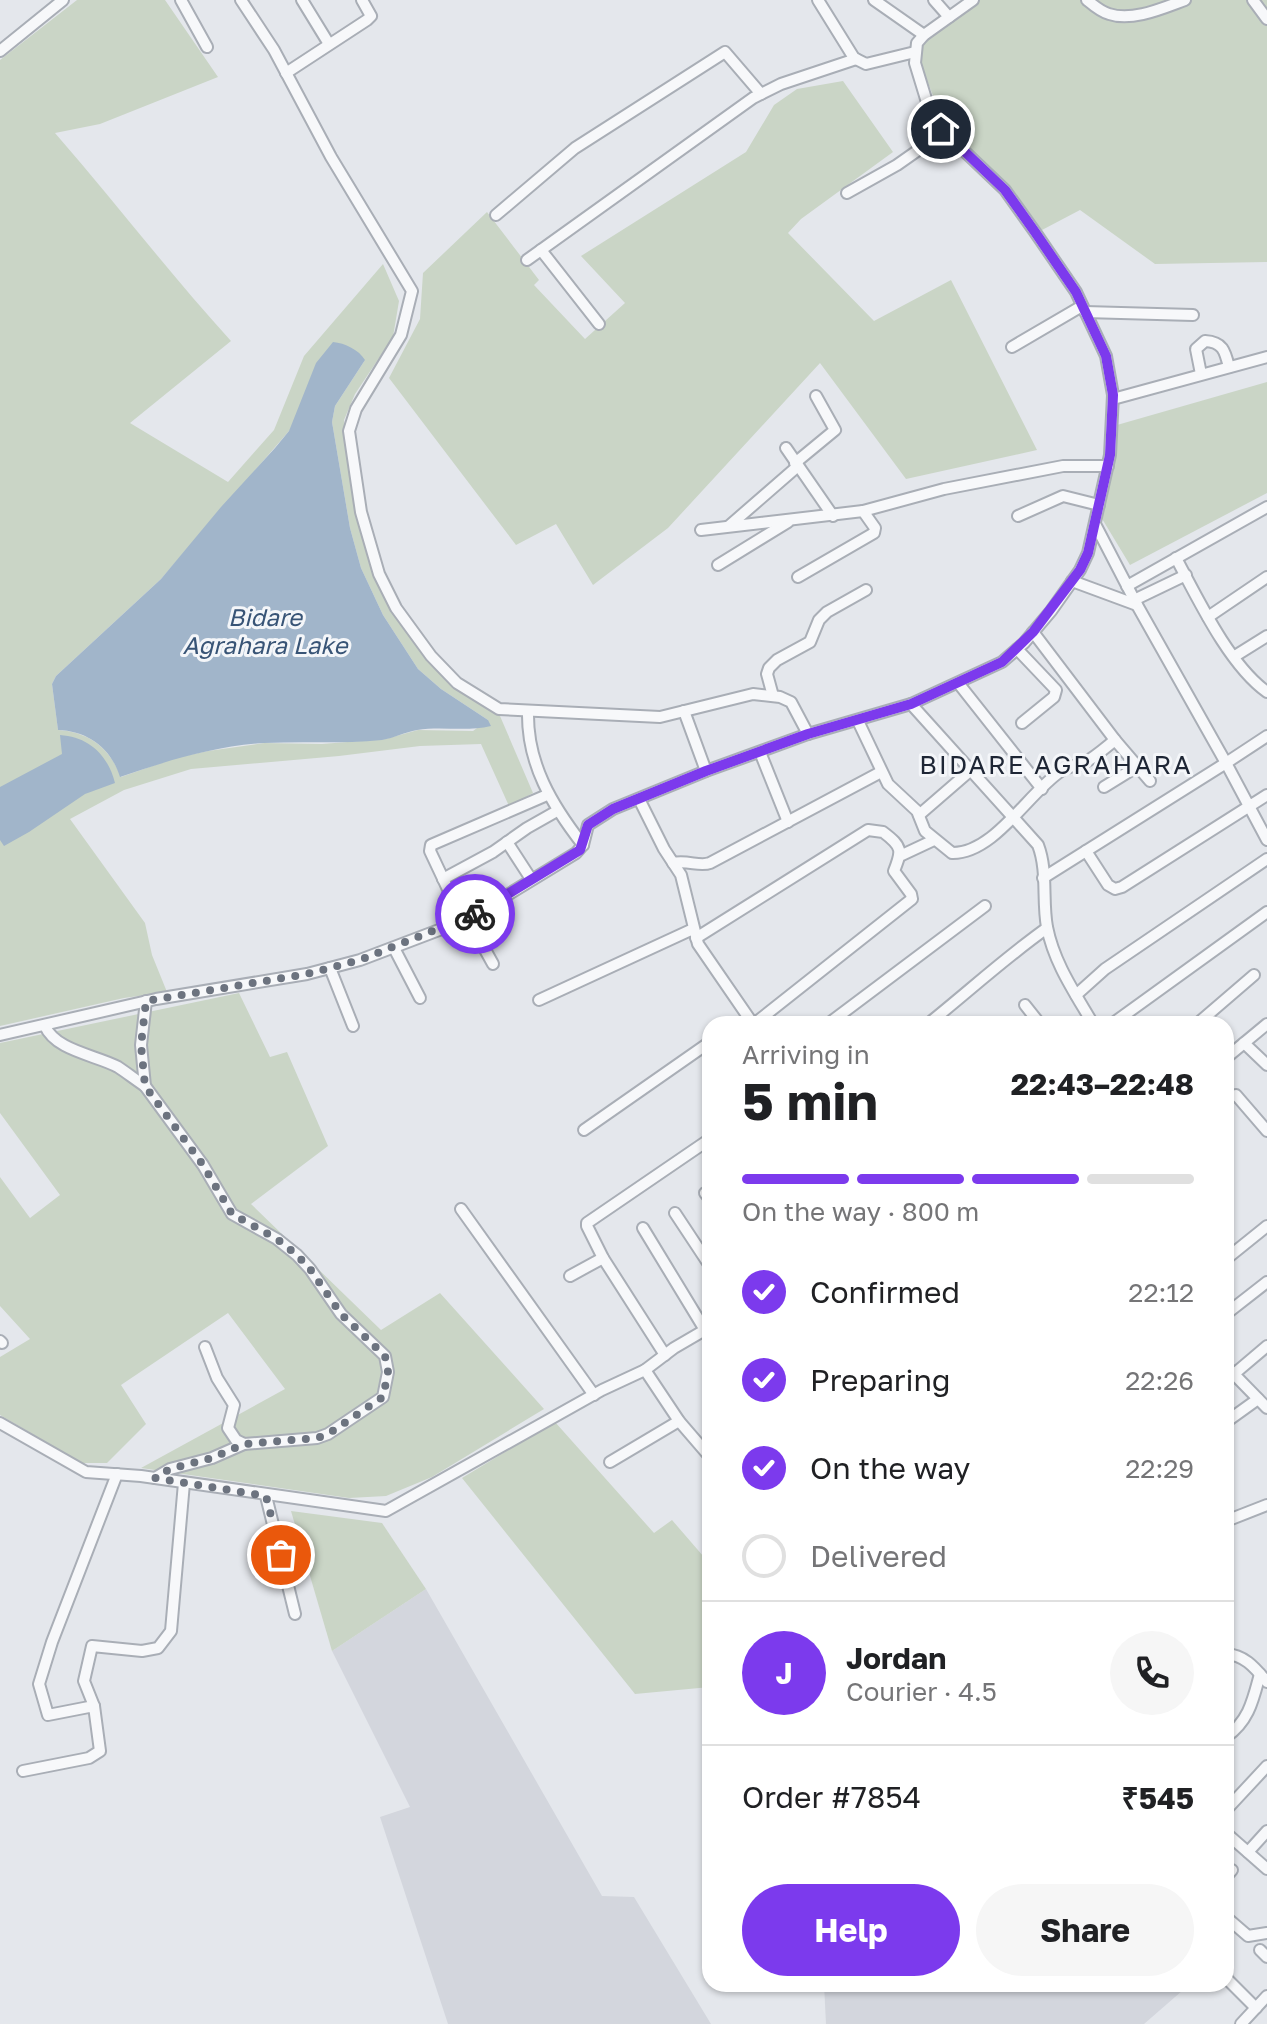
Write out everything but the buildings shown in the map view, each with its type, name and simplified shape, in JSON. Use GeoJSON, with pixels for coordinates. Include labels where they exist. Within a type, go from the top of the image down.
{"type":"FeatureCollection","features":[{"type":"Feature","properties":{"kind":"street"},"geometry":{"type":"LineString","coordinates":[[0,51],[63,0]]}},
{"type":"Feature","properties":{"kind":"street"},"geometry":{"type":"LineString","coordinates":[[181,0],[207,47]]}},
{"type":"Feature","properties":{"kind":"street"},"geometry":{"type":"LineString","coordinates":[[241,0],[412,291],[401,335],[356,409],[349,431],[361,512],[379,574],[396,608],[431,656],[457,683],[499,709],[660,717],[753,694],[791,702],[808,734]]}},
{"type":"Feature","properties":{"kind":"street"},"geometry":{"type":"LineString","coordinates":[[302,0],[329,44]]}},
{"type":"Feature","properties":{"kind":"street"},"geometry":{"type":"LineString","coordinates":[[286,73],[371,16],[362,0]]}},
{"type":"Feature","properties":{"kind":"street"},"geometry":{"type":"LineString","coordinates":[[818,0],[856,59],[866,64],[915,52]]}},
{"type":"Feature","properties":{"kind":"street"},"geometry":{"type":"LineString","coordinates":[[874,0],[924,35]]}},
{"type":"Feature","properties":{"kind":"street"},"geometry":{"type":"LineString","coordinates":[[934,0],[949,17]]}},
{"type":"Feature","properties":{"kind":"street"},"geometry":{"type":"LineString","coordinates":[[0,1035],[146,1001],[330,968],[394,948],[466,920],[576,853],[583,845],[586,830],[593,821],[613,809],[808,734],[911,704],[959,684],[1002,662],[1033,632],[1072,581],[1088,553],[1108,466],[1112,377],[1106,356],[1084,309],[1043,244],[1005,190],[944,132],[926,99],[915,63],[917,43],[973,0]]}},
{"type":"Feature","properties":{"kind":"street"},"geometry":{"type":"LineString","coordinates":[[1087,0],[1110,15],[1124,16],[1158,10],[1185,0]]}},
{"type":"Feature","properties":{"kind":"street"},"geometry":{"type":"LineString","coordinates":[[1253,0],[1267,19]]}},
{"type":"Feature","properties":{"kind":"street"},"geometry":{"type":"LineString","coordinates":[[496,215],[575,148],[725,52],[761,94]]}},
{"type":"Feature","properties":{"kind":"street"},"geometry":{"type":"LineString","coordinates":[[527,260],[761,94],[781,84],[856,59]]}},
{"type":"Feature","properties":{"kind":"street"},"geometry":{"type":"LineString","coordinates":[[847,193],[897,165],[944,132]]}},
{"type":"Feature","properties":{"kind":"street"},"geometry":{"type":"LineString","coordinates":[[541,250],[599,324]]}},
{"type":"Feature","properties":{"kind":"street"},"geometry":{"type":"LineString","coordinates":[[1012,347],[1084,309],[1193,315]]}},
{"type":"Feature","properties":{"kind":"street"},"geometry":{"type":"LineString","coordinates":[[1201,374],[1196,349],[1205,341],[1218,343],[1223,348],[1229,367]]}},
{"type":"Feature","properties":{"kind":"street"},"geometry":{"type":"LineString","coordinates":[[1113,399],[1267,357]]}},
{"type":"Feature","properties":{"kind":"street"},"geometry":{"type":"LineString","coordinates":[[727,527],[835,430],[816,396]]}},
{"type":"Feature","properties":{"kind":"street"},"geometry":{"type":"LineString","coordinates":[[786,448],[833,516]]}},
{"type":"Feature","properties":{"kind":"street"},"geometry":{"type":"LineString","coordinates":[[701,530],[863,511],[944,489],[1063,466],[1108,466]]}},
{"type":"Feature","properties":{"kind":"street"},"geometry":{"type":"LineString","coordinates":[[1018,516],[1063,496],[1099,505]]}},
{"type":"Feature","properties":{"kind":"street"},"geometry":{"type":"LineString","coordinates":[[1127,586],[1267,507]]}},
{"type":"Feature","properties":{"kind":"street"},"geometry":{"type":"LineString","coordinates":[[798,577],[874,533],[875,528],[863,511]]}},
{"type":"Feature","properties":{"kind":"street"},"geometry":{"type":"LineString","coordinates":[[718,565],[791,519]]}},
{"type":"Feature","properties":{"kind":"street"},"geometry":{"type":"LineString","coordinates":[[1095,524],[1267,840]]}},
{"type":"Feature","properties":{"kind":"street"},"geometry":{"type":"LineString","coordinates":[[1176,558],[1208,617],[1253,681],[1267,692]]}},
{"type":"Feature","properties":{"kind":"street"},"geometry":{"type":"LineString","coordinates":[[1072,581],[1135,602],[1186,575]]}},
{"type":"Feature","properties":{"kind":"street"},"geometry":{"type":"LineString","coordinates":[[1208,617],[1267,577]]}},
{"type":"Feature","properties":{"kind":"street"},"geometry":{"type":"LineString","coordinates":[[773,696],[767,674],[769,668],[777,660],[810,642],[819,620],[827,612],[866,590]]}},
{"type":"Feature","properties":{"kind":"street"},"geometry":{"type":"LineString","coordinates":[[1033,632],[1150,781]]}},
{"type":"Feature","properties":{"kind":"street"},"geometry":{"type":"LineString","coordinates":[[1235,656],[1267,636]]}},
{"type":"Feature","properties":{"kind":"street"},"geometry":{"type":"LineString","coordinates":[[1017,649],[1056,690],[1054,697],[1022,723]]}},
{"type":"Feature","properties":{"kind":"street"},"geometry":{"type":"LineString","coordinates":[[959,684],[1042,789]]}},
{"type":"Feature","properties":{"kind":"street"},"geometry":{"type":"LineString","coordinates":[[911,704],[1038,845],[1043,866],[1047,928],[1054,953],[1088,1016]]}},
{"type":"Feature","properties":{"kind":"street"},"geometry":{"type":"LineString","coordinates":[[684,711],[706,771]]}},
{"type":"Feature","properties":{"kind":"street"},"geometry":{"type":"LineString","coordinates":[[528,712],[528,737],[547,795],[583,845]]}},
{"type":"Feature","properties":{"kind":"street"},"geometry":{"type":"LineString","coordinates":[[858,721],[888,784],[910,803],[925,831],[952,853],[983,843],[1060,772],[1088,761],[1115,740]]}},
{"type":"Feature","properties":{"kind":"street"},"geometry":{"type":"LineString","coordinates":[[1043,878],[1267,736]]}},
{"type":"Feature","properties":{"kind":"street"},"geometry":{"type":"LineString","coordinates":[[760,752],[788,822]]}},
{"type":"Feature","properties":{"kind":"street"},"geometry":{"type":"LineString","coordinates":[[1104,787],[1138,766]]}},
{"type":"Feature","properties":{"kind":"street"},"geometry":{"type":"LineString","coordinates":[[919,815],[971,770]]}},
{"type":"Feature","properties":{"kind":"street"},"geometry":{"type":"LineString","coordinates":[[673,863],[688,860],[704,865],[881,772]]}},
{"type":"Feature","properties":{"kind":"street"},"geometry":{"type":"LineString","coordinates":[[493,964],[443,879],[430,851],[431,845],[547,795]]}},
{"type":"Feature","properties":{"kind":"street"},"geometry":{"type":"LineString","coordinates":[[1086,851],[1108,885],[1115,889],[1267,795]]}},
{"type":"Feature","properties":{"kind":"street"},"geometry":{"type":"LineString","coordinates":[[639,799],[685,888],[695,934],[707,961],[747,1016]]}},
{"type":"Feature","properties":{"kind":"street"},"geometry":{"type":"LineString","coordinates":[[443,879],[557,811]]}},
{"type":"Feature","properties":{"kind":"street"},"geometry":{"type":"LineString","coordinates":[[539,1000],[695,934],[868,830],[883,832],[902,855]]}},
{"type":"Feature","properties":{"kind":"street"},"geometry":{"type":"LineString","coordinates":[[758,1016],[912,899],[894,871],[902,855],[934,840]]}},
{"type":"Feature","properties":{"kind":"street"},"geometry":{"type":"LineString","coordinates":[[507,842],[531,879]]}},
{"type":"Feature","properties":{"kind":"street"},"geometry":{"type":"LineString","coordinates":[[1076,995],[1105,969],[1267,859]]}},
{"type":"Feature","properties":{"kind":"street"},"geometry":{"type":"LineString","coordinates":[[839,1016],[985,906]]}},
{"type":"Feature","properties":{"kind":"street"},"geometry":{"type":"LineString","coordinates":[[1123,1016],[1267,912]]}},
{"type":"Feature","properties":{"kind":"street"},"geometry":{"type":"LineString","coordinates":[[938,1016],[1047,928]]}},
{"type":"Feature","properties":{"kind":"street"},"geometry":{"type":"LineString","coordinates":[[394,948],[420,998]]}},
{"type":"Feature","properties":{"kind":"street"},"geometry":{"type":"LineString","coordinates":[[330,968],[353,1026]]}},
{"type":"Feature","properties":{"kind":"street"},"geometry":{"type":"LineString","coordinates":[[1206,1016],[1254,975]]}},
{"type":"Feature","properties":{"kind":"street"},"geometry":{"type":"LineString","coordinates":[[145,1086],[141,1045],[146,1001]]}},
{"type":"Feature","properties":{"kind":"street"},"geometry":{"type":"LineString","coordinates":[[1025,1005],[1034,1016]]}},
{"type":"Feature","properties":{"kind":"street"},"geometry":{"type":"LineString","coordinates":[[1234,1051],[1267,1024]]}},
{"type":"Feature","properties":{"kind":"street"},"geometry":{"type":"LineString","coordinates":[[45,1026],[55,1038],[117,1067],[145,1086],[203,1165],[232,1214],[277,1239],[297,1255],[341,1314],[385,1356],[388,1372],[383,1397],[328,1434],[317,1438],[244,1444],[212,1458],[170,1469],[155,1478]]}},
{"type":"Feature","properties":{"kind":"street"},"geometry":{"type":"LineString","coordinates":[[1244,1043],[1267,1065]]}},
{"type":"Feature","properties":{"kind":"street"},"geometry":{"type":"LineString","coordinates":[[584,1130],[702,1048]]}},
{"type":"Feature","properties":{"kind":"street"},"geometry":{"type":"LineString","coordinates":[[1234,1096],[1267,1131]]}},
{"type":"Feature","properties":{"kind":"street"},"geometry":{"type":"LineString","coordinates":[[665,1355],[603,1258],[587,1226],[590,1219],[702,1144]]}},
{"type":"Feature","properties":{"kind":"street"},"geometry":{"type":"LineString","coordinates":[[461,1209],[594,1395]]}},
{"type":"Feature","properties":{"kind":"street"},"geometry":{"type":"LineString","coordinates":[[675,1213],[702,1254]]}},
{"type":"Feature","properties":{"kind":"street"},"geometry":{"type":"LineString","coordinates":[[1234,1253],[1267,1226]]}},
{"type":"Feature","properties":{"kind":"street"},"geometry":{"type":"LineString","coordinates":[[643,1228],[702,1320]]}},
{"type":"Feature","properties":{"kind":"street"},"geometry":{"type":"LineString","coordinates":[[570,1276],[603,1258]]}},
{"type":"Feature","properties":{"kind":"street"},"geometry":{"type":"LineString","coordinates":[[1234,1308],[1267,1282]]}},
{"type":"Feature","properties":{"kind":"street"},"geometry":{"type":"LineString","coordinates":[[0,1423],[86,1472],[155,1478],[386,1511],[594,1395],[645,1370],[702,1331]]}},
{"type":"Feature","properties":{"kind":"street"},"geometry":{"type":"LineString","coordinates":[[1234,1368],[1267,1346]]}},
{"type":"Feature","properties":{"kind":"street"},"geometry":{"type":"LineString","coordinates":[[205,1347],[217,1378],[234,1405],[228,1428],[236,1440],[244,1444]]}},
{"type":"Feature","properties":{"kind":"street"},"geometry":{"type":"LineString","coordinates":[[645,1370],[679,1421],[702,1448]]}},
{"type":"Feature","properties":{"kind":"street"},"geometry":{"type":"LineString","coordinates":[[1234,1376],[1267,1408]]}},
{"type":"Feature","properties":{"kind":"street"},"geometry":{"type":"LineString","coordinates":[[1234,1416],[1258,1399]]}},
{"type":"Feature","properties":{"kind":"street"},"geometry":{"type":"LineString","coordinates":[[610,1462],[679,1421]]}},
{"type":"Feature","properties":{"kind":"street"},"geometry":{"type":"LineString","coordinates":[[94,1706],[48,1715],[39,1684],[52,1642],[117,1474]]}},
{"type":"Feature","properties":{"kind":"street"},"geometry":{"type":"LineString","coordinates":[[23,1771],[89,1758],[100,1751],[94,1706],[84,1681],[92,1646],[142,1651],[158,1648],[171,1631],[184,1483]]}},
{"type":"Feature","properties":{"kind":"street"},"geometry":{"type":"LineString","coordinates":[[266,1496],[295,1614]]}},
{"type":"Feature","properties":{"kind":"street"},"geometry":{"type":"LineString","coordinates":[[1234,1518],[1267,1505]]}},
{"type":"Feature","properties":{"kind":"street"},"geometry":{"type":"LineString","coordinates":[[1234,1654],[1252,1664],[1264,1678],[1243,1723],[1234,1730]]}},
{"type":"Feature","properties":{"kind":"street"},"geometry":{"type":"LineString","coordinates":[[1234,1801],[1267,1766]]}},
{"type":"Feature","properties":{"kind":"street"},"geometry":{"type":"LineString","coordinates":[[1248,1852],[1267,1831]]}},
{"type":"Feature","properties":{"kind":"street"},"geometry":{"type":"LineString","coordinates":[[1234,1840],[1267,1869]]}},
{"type":"Feature","properties":{"kind":"street"},"geometry":{"type":"LineString","coordinates":[[1234,1924],[1248,1936],[1267,1933]]}},
{"type":"Feature","properties":{"kind":"street"},"geometry":{"type":"LineString","coordinates":[[1234,1986],[1256,2008]]}},
{"type":"Feature","properties":{"kind":"street"},"geometry":{"type":"LineString","coordinates":[[1241,2024],[1267,1996]]}},
{"type":"Feature","properties":{"kind":"shaded area"},"geometry":{"type":"Polygon","coordinates":[[[426,1589],[602,1896],[634,1897],[711,2024],[448,2024],[380,1817],[410,1807],[332,1651],[426,1589]]]}},
{"type":"Feature","properties":{"kind":"shaded area"},"geometry":{"type":"Polygon","coordinates":[[[824,1992],[1181,1992],[1144,2024],[826,2024],[824,1992]]]}},
{"type":"Feature","properties":{"kind":"green space"},"geometry":{"type":"Polygon","coordinates":[[[77,0],[165,0],[218,77],[100,124],[55,133],[231,341],[130,423],[228,482],[274,430],[304,356],[383,264],[399,301],[393,337],[355,394],[344,420],[358,518],[369,562],[392,610],[427,660],[451,686],[500,716],[533,793],[509,806],[481,744],[420,746],[191,769],[124,790],[70,819],[145,923],[152,955],[167,992],[124,998],[0,1026],[0,60],[77,0]],[[365,360],[289,431],[161,579],[56,676],[52,684],[58,730],[79,734],[97,743],[111,758],[121,777],[175,758],[208,751],[264,743],[322,744],[385,739],[418,730],[473,731],[488,720],[441,689],[418,669],[383,615],[361,568],[350,528],[332,422],[335,406],[365,360]]]}},
{"type":"Feature","properties":{"kind":"green space"},"geometry":{"type":"Polygon","coordinates":[[[980,0],[1267,0],[1267,262],[1155,264],[1080,210],[1042,230],[942,118],[920,63],[921,45],[980,0]]]}},
{"type":"Feature","properties":{"kind":"green space"},"geometry":{"type":"Polygon","coordinates":[[[843,81],[893,152],[801,219],[788,233],[874,321],[951,280],[1037,450],[906,479],[820,363],[668,528],[593,585],[556,524],[516,545],[389,378],[420,319],[423,273],[487,212],[539,280],[534,285],[585,339],[625,303],[581,256],[746,152],[774,105],[797,89],[843,81]]]}},
{"type":"Feature","properties":{"kind":"green space"},"geometry":{"type":"Polygon","coordinates":[[[1267,382],[1267,493],[1130,565],[1101,517],[1117,425],[1267,382]]]}},
{"type":"Feature","properties":{"kind":"green space"},"geometry":{"type":"Polygon","coordinates":[[[239,993],[270,1057],[287,1052],[328,1146],[251,1204],[381,1330],[440,1293],[544,1409],[432,1477],[386,1496],[349,1498],[141,1468],[285,1389],[228,1313],[121,1385],[146,1424],[107,1463],[82,1463],[0,1415],[0,1357],[30,1339],[0,1306],[0,1177],[30,1218],[60,1195],[0,1113],[0,1043],[239,993]]]}},
{"type":"Feature","properties":{"kind":"green space"},"geometry":{"type":"Polygon","coordinates":[[[555,1422],[654,1533],[672,1520],[702,1555],[702,1688],[635,1694],[462,1478],[555,1422]]]}},
{"type":"Feature","properties":{"kind":"green space"},"geometry":{"type":"Polygon","coordinates":[[[291,1511],[382,1523],[426,1589],[332,1651],[291,1511]]]}},
{"type":"Feature","properties":{"kind":"water","name":"Bidare Agrahara Lake"},"geometry":{"type":"Polygon","coordinates":[[[333,342],[351,348],[365,360],[335,406],[332,422],[350,528],[361,568],[383,615],[418,669],[441,689],[488,720],[491,726],[417,730],[367,741],[279,742],[227,747],[120,777],[111,758],[97,743],[79,734],[58,730],[52,684],[56,676],[161,579],[289,431],[316,363],[333,342]]]}},
{"type":"Feature","properties":{"kind":"water"},"geometry":{"type":"Polygon","coordinates":[[[60,735],[80,739],[96,749],[108,764],[115,783],[85,794],[4,846],[0,840],[0,787],[62,754],[60,735]]]}},
{"type":"Feature","properties":{"kind":"way so far"},"geometry":{"type":"LineString","coordinates":[[281,1555],[266,1496],[155,1478],[170,1469],[212,1458],[244,1444],[317,1438],[328,1434],[383,1397],[388,1372],[385,1356],[341,1314],[297,1255],[277,1239],[232,1214],[203,1165],[145,1086],[141,1045],[146,1001],[307,974],[360,960],[475,914]]}},
{"type":"Feature","properties":{"kind":"district","name":"BIDARE AGRAHARA"},"geometry":{"type":"Point","coordinates":[1056,764]}},
{"type":"Feature","properties":{"kind":"route"},"geometry":{"type":"LineString","coordinates":[[475,914],[580,850],[588,825],[613,809],[808,734],[911,704],[1002,662],[1024,643],[1080,570],[1088,553],[1110,455],[1113,395],[1106,356],[1076,292],[1005,190],[941,129]]}}]}
